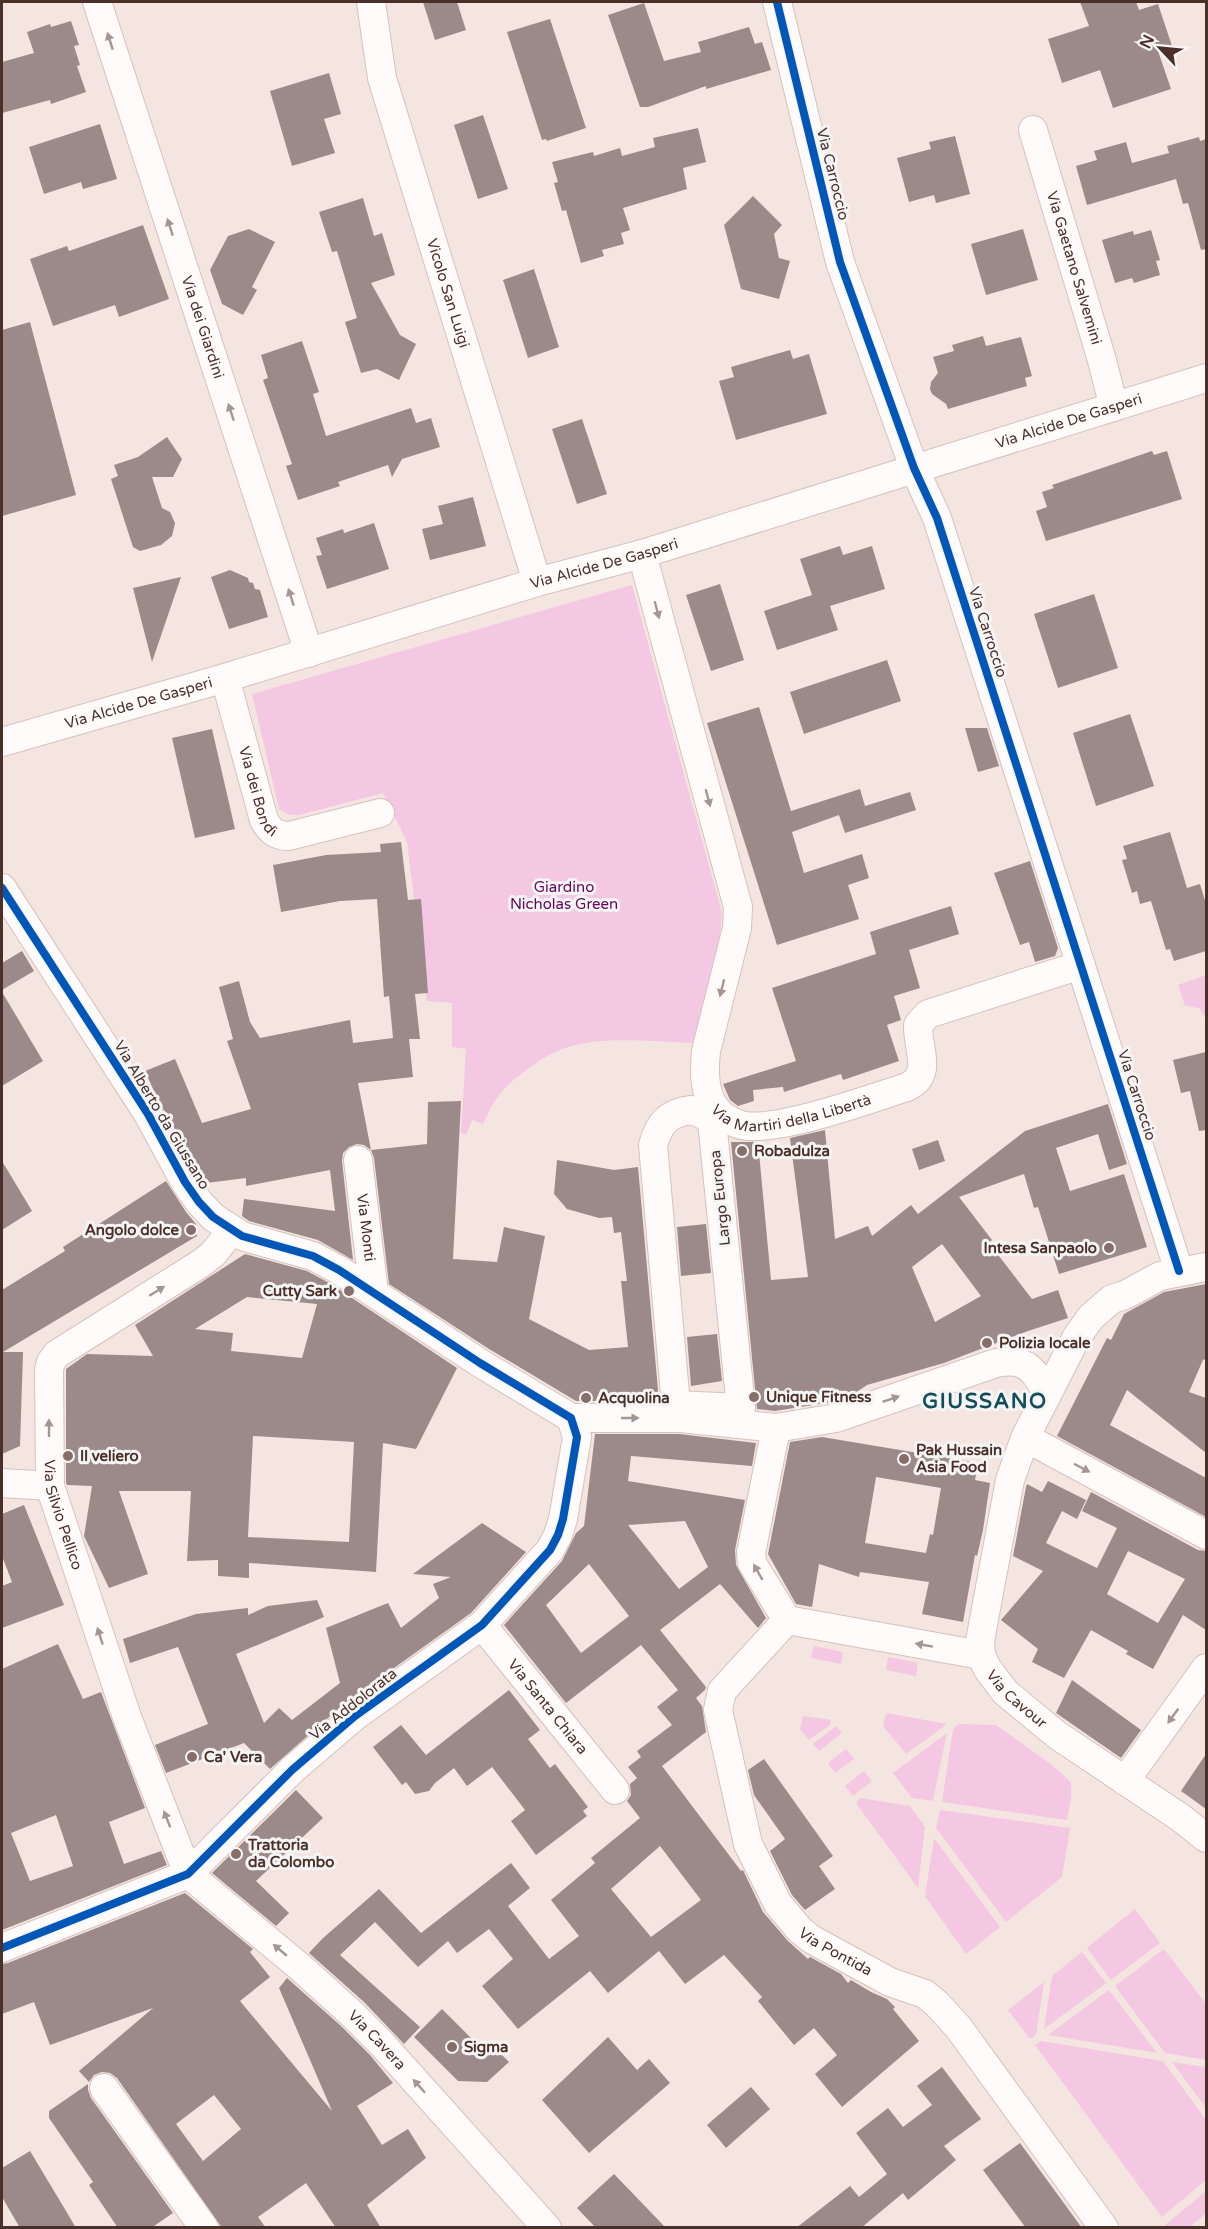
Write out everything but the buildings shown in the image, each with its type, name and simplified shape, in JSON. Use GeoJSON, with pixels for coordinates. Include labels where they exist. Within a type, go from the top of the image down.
{"type":"FeatureCollection","features":[{"type":"Feature","properties":{"kind":"street","name":"Via dei Giardini"},"geometry":{"type":"LineString","coordinates":[[97,2],[309,653]]}},
{"type":"Feature","properties":{"kind":"street","name":"Vicolo San Luigi"},"geometry":{"type":"LineString","coordinates":[[371,2],[381,78],[537,582]]}},
{"type":"Feature","properties":{"kind":"street","name":"Via Carroccio"},"geometry":{"type":"LineString","coordinates":[[777,2],[840,262],[914,468],[938,518],[1081,965],[1193,1269]]}},
{"type":"Feature","properties":{"kind":"street","name":"Via Gaetano Salvemini"},"geometry":{"type":"LineString","coordinates":[[1033,130],[1114,407]]}},
{"type":"Feature","properties":{"kind":"street","name":"Via Alcide De Gasperi"},"geometry":{"type":"LineString","coordinates":[[2,742],[309,653],[537,582],[642,554],[1206,378]]}},
{"type":"Feature","properties":{"kind":"street","name":"Via Martiri della Libertà"},"geometry":{"type":"LineString","coordinates":[[642,554],[738,907],[737,928],[706,1051],[703,1080],[707,1095],[715,1107],[736,1124],[757,1127],[817,1115],[916,1083],[923,1065],[918,1025],[928,1014],[1081,965]]}},
{"type":"Feature","properties":{"kind":"street","name":"Via dei Bondi"},"geometry":{"type":"LineString","coordinates":[[225,678],[264,820],[271,831],[282,836],[289,836],[380,813]]}},
{"type":"Feature","properties":{"kind":"street","name":"Via Alberto da Giussano"},"geometry":{"type":"LineString","coordinates":[[2,888],[148,1114],[185,1182],[213,1217],[242,1236],[312,1256],[339,1270],[480,1364],[571,1418]]}},
{"type":"Feature","properties":{"kind":"street","name":"Largo Europa"},"geometry":{"type":"LineString","coordinates":[[691,1110],[712,1121],[741,1408],[676,1405],[653,1145],[661,1123],[669,1116],[691,1110]]}},
{"type":"Feature","properties":{"kind":"street","name":"Via Monti"},"geometry":{"type":"LineString","coordinates":[[358,1160],[374,1293]]}},
{"type":"Feature","properties":{"kind":"street","name":"Via Silvio Pellico"},"geometry":{"type":"LineString","coordinates":[[188,1874],[127,1717],[50,1486],[49,1369],[57,1354],[200,1264],[213,1254],[231,1230]]}},
{"type":"Feature","properties":{"kind":"street","name":"Via Cavour"},"geometry":{"type":"LineString","coordinates":[[1193,1269],[1151,1280],[1125,1295],[1095,1320],[1046,1397],[1025,1438],[1010,1480],[982,1626],[981,1655],[987,1668],[1005,1692],[1057,1735],[1206,1838]]}},
{"type":"Feature","properties":{"kind":"street"},"geometry":{"type":"LineString","coordinates":[[1018,1362],[1038,1377],[1044,1387],[1046,1397]]}},
{"type":"Feature","properties":{"kind":"street"},"geometry":{"type":"LineString","coordinates":[[571,1418],[680,1418],[776,1428],[836,1418],[996,1363],[1018,1362],[1052,1367],[1065,1364]]}},
{"type":"Feature","properties":{"kind":"street","name":"Via Cavour"},"geometry":{"type":"LineString","coordinates":[[1010,1480],[1020,1465],[1065,1364]]}},
{"type":"Feature","properties":{"kind":"street","name":"Via Addolorata"},"geometry":{"type":"LineString","coordinates":[[188,1874],[292,1770],[346,1724],[482,1625],[550,1550],[563,1519],[577,1437],[571,1418]]}},
{"type":"Feature","properties":{"kind":"street"},"geometry":{"type":"LineString","coordinates":[[776,1428],[751,1553],[752,1563],[787,1620],[981,1655]]}},
{"type":"Feature","properties":{"kind":"street"},"geometry":{"type":"LineString","coordinates":[[1030,1440],[1206,1535]]}},
{"type":"Feature","properties":{"kind":"street"},"geometry":{"type":"LineString","coordinates":[[2,1484],[50,1486]]}},
{"type":"Feature","properties":{"kind":"street","name":"Via Pontida"},"geometry":{"type":"LineString","coordinates":[[787,1620],[722,1691],[718,1710],[748,1844],[770,1890],[790,1918],[811,1939],[890,1982],[925,1994],[943,2009],[1104,2228]]}},
{"type":"Feature","properties":{"kind":"street","name":"Via Santa Chiara"},"geometry":{"type":"LineString","coordinates":[[482,1625],[615,1790]]}},
{"type":"Feature","properties":{"kind":"street"},"geometry":{"type":"LineString","coordinates":[[1125,1781],[1206,1668]]}},
{"type":"Feature","properties":{"kind":"street"},"geometry":{"type":"LineString","coordinates":[[2,1948],[188,1874]]}},
{"type":"Feature","properties":{"kind":"street","name":"Via Cavera"},"geometry":{"type":"LineString","coordinates":[[188,1874],[300,1967],[352,2014],[382,2044],[547,2228]]}},
{"type":"Feature","properties":{"kind":"street"},"geometry":{"type":"LineString","coordinates":[[104,2088],[204,2228]]}},
{"type":"Feature","properties":{"kind":"green space","name":"Giardino Nicholas Green"},"geometry":{"type":"Polygon","coordinates":[[[632,585],[722,913],[720,936],[694,1043],[612,1040],[580,1044],[560,1050],[513,1080],[496,1099],[483,1124],[472,1120],[466,1135],[461,1133],[466,1049],[452,1047],[452,1003],[427,1001],[407,842],[383,793],[299,815],[290,815],[279,809],[252,694],[632,585]]]}},
{"type":"Feature","properties":{"kind":"green space"},"geometry":{"type":"Polygon","coordinates":[[[1206,975],[1206,1018],[1199,1008],[1185,1006],[1178,985],[1206,975]]]}},
{"type":"Feature","properties":{"kind":"green space"},"geometry":{"type":"Polygon","coordinates":[[[814,1646],[843,1652],[841,1664],[811,1658],[814,1646]]]}},
{"type":"Feature","properties":{"kind":"green space"},"geometry":{"type":"Polygon","coordinates":[[[888,1657],[918,1663],[916,1676],[886,1670],[888,1657]]]}},
{"type":"Feature","properties":{"kind":"green space"},"geometry":{"type":"Polygon","coordinates":[[[886,1713],[947,1724],[906,1754],[883,1726],[886,1713]]]}},
{"type":"Feature","properties":{"kind":"green space"},"geometry":{"type":"Polygon","coordinates":[[[803,1716],[831,1720],[830,1725],[809,1740],[800,1729],[803,1716]]]}},
{"type":"Feature","properties":{"kind":"green space"},"geometry":{"type":"Polygon","coordinates":[[[959,1724],[996,1725],[1051,1764],[1071,1782],[1067,1820],[942,1802],[953,1729],[959,1724]]]}},
{"type":"Feature","properties":{"kind":"green space"},"geometry":{"type":"Polygon","coordinates":[[[836,1726],[842,1733],[819,1751],[813,1744],[836,1726]]]}},
{"type":"Feature","properties":{"kind":"green space"},"geometry":{"type":"Polygon","coordinates":[[[947,1733],[933,1801],[912,1798],[893,1773],[947,1733]]]}},
{"type":"Feature","properties":{"kind":"green space"},"geometry":{"type":"Polygon","coordinates":[[[846,1749],[854,1759],[835,1773],[828,1763],[846,1749]]]}},
{"type":"Feature","properties":{"kind":"green space"},"geometry":{"type":"Polygon","coordinates":[[[864,1771],[872,1781],[853,1796],[845,1786],[864,1771]]]}},
{"type":"Feature","properties":{"kind":"green space"},"geometry":{"type":"Polygon","coordinates":[[[861,1798],[910,1806],[925,1827],[918,1888],[856,1803],[861,1798]]]}},
{"type":"Feature","properties":{"kind":"green space"},"geometry":{"type":"Polygon","coordinates":[[[940,1810],[1070,1828],[1062,1877],[1006,1922],[936,1828],[940,1810]]]}},
{"type":"Feature","properties":{"kind":"green space"},"geometry":{"type":"Polygon","coordinates":[[[934,1838],[1000,1927],[966,1954],[925,1896],[934,1838]]]}},
{"type":"Feature","properties":{"kind":"green space"},"geometry":{"type":"Polygon","coordinates":[[[1135,1909],[1160,1943],[1111,1980],[1087,1948],[1135,1909]]]}},
{"type":"Feature","properties":{"kind":"green space"},"geometry":{"type":"Polygon","coordinates":[[[1164,1949],[1206,2004],[1206,2060],[1165,2053],[1115,1986],[1164,1949]]]}},
{"type":"Feature","properties":{"kind":"green space"},"geometry":{"type":"Polygon","coordinates":[[[1082,1952],[1106,1983],[1044,2029],[1052,1976],[1082,1952]]]}},
{"type":"Feature","properties":{"kind":"green space"},"geometry":{"type":"Polygon","coordinates":[[[1044,1982],[1036,2035],[1030,2039],[1008,2010],[1044,1982]]]}},
{"type":"Feature","properties":{"kind":"green space"},"geometry":{"type":"Polygon","coordinates":[[[1109,1990],[1157,2053],[1048,2035],[1109,1990]]]}},
{"type":"Feature","properties":{"kind":"green space"},"geometry":{"type":"Polygon","coordinates":[[[1041,2041],[1163,2061],[1206,2120],[1206,2180],[1162,2217],[1035,2045],[1041,2041]]]}},
{"type":"Feature","properties":{"kind":"green space"},"geometry":{"type":"Polygon","coordinates":[[[1172,2062],[1206,2067],[1206,2108],[1172,2062]]]}},
{"type":"Feature","properties":{"kind":"green space"},"geometry":{"type":"Polygon","coordinates":[[[1206,2191],[1206,2213],[1190,2227],[1163,2227],[1206,2191]]]}},
{"type":"Feature","properties":{"kind":"cycle path"},"geometry":{"type":"LineString","coordinates":[[777,2],[840,262],[914,468],[937,518],[1179,1271]]}},
{"type":"Feature","properties":{"kind":"cycle path"},"geometry":{"type":"LineString","coordinates":[[2,888],[148,1114],[185,1182],[213,1217],[242,1236],[313,1256],[339,1270],[480,1363],[571,1418],[577,1437],[563,1519],[558,1535],[550,1550],[482,1625],[355,1716],[292,1770],[188,1874],[2,1948]]}},
{"type":"Feature","properties":{"kind":"place","name":"Robadulza"},"geometry":{"type":"Point","coordinates":[742,1151]}},
{"type":"Feature","properties":{"kind":"place","name":"Angolo dolce"},"geometry":{"type":"Point","coordinates":[191,1230]}},
{"type":"Feature","properties":{"kind":"place","name":"Intesa Sanpaolo"},"geometry":{"type":"Point","coordinates":[1109,1248]}},
{"type":"Feature","properties":{"kind":"place","name":"Cutty Sark"},"geometry":{"type":"Point","coordinates":[349,1291]}},
{"type":"Feature","properties":{"kind":"place","name":"Polizia locale"},"geometry":{"type":"Point","coordinates":[987,1343]}},
{"type":"Feature","properties":{"kind":"place","name":"Unique Fitness"},"geometry":{"type":"Point","coordinates":[754,1397]}},
{"type":"Feature","properties":{"kind":"place","name":"Acquolina"},"geometry":{"type":"Point","coordinates":[586,1398]}},
{"type":"Feature","properties":{"kind":"place","name":"Il veliero"},"geometry":{"type":"Point","coordinates":[68,1456]}},
{"type":"Feature","properties":{"kind":"place","name":"Pak Hussain Asia Food"},"geometry":{"type":"Point","coordinates":[904,1459]}},
{"type":"Feature","properties":{"kind":"place","name":"Ca' Vera"},"geometry":{"type":"Point","coordinates":[192,1757]}},
{"type":"Feature","properties":{"kind":"place","name":"Trattoria da Colombo"},"geometry":{"type":"Point","coordinates":[236,1854]}},
{"type":"Feature","properties":{"kind":"place","name":"Sigma"},"geometry":{"type":"Point","coordinates":[452,2047]}},
{"type":"Feature","properties":{"kind":"district","name":"GIUSSANO"},"geometry":{"type":"Point","coordinates":[985,1401]}}]}
